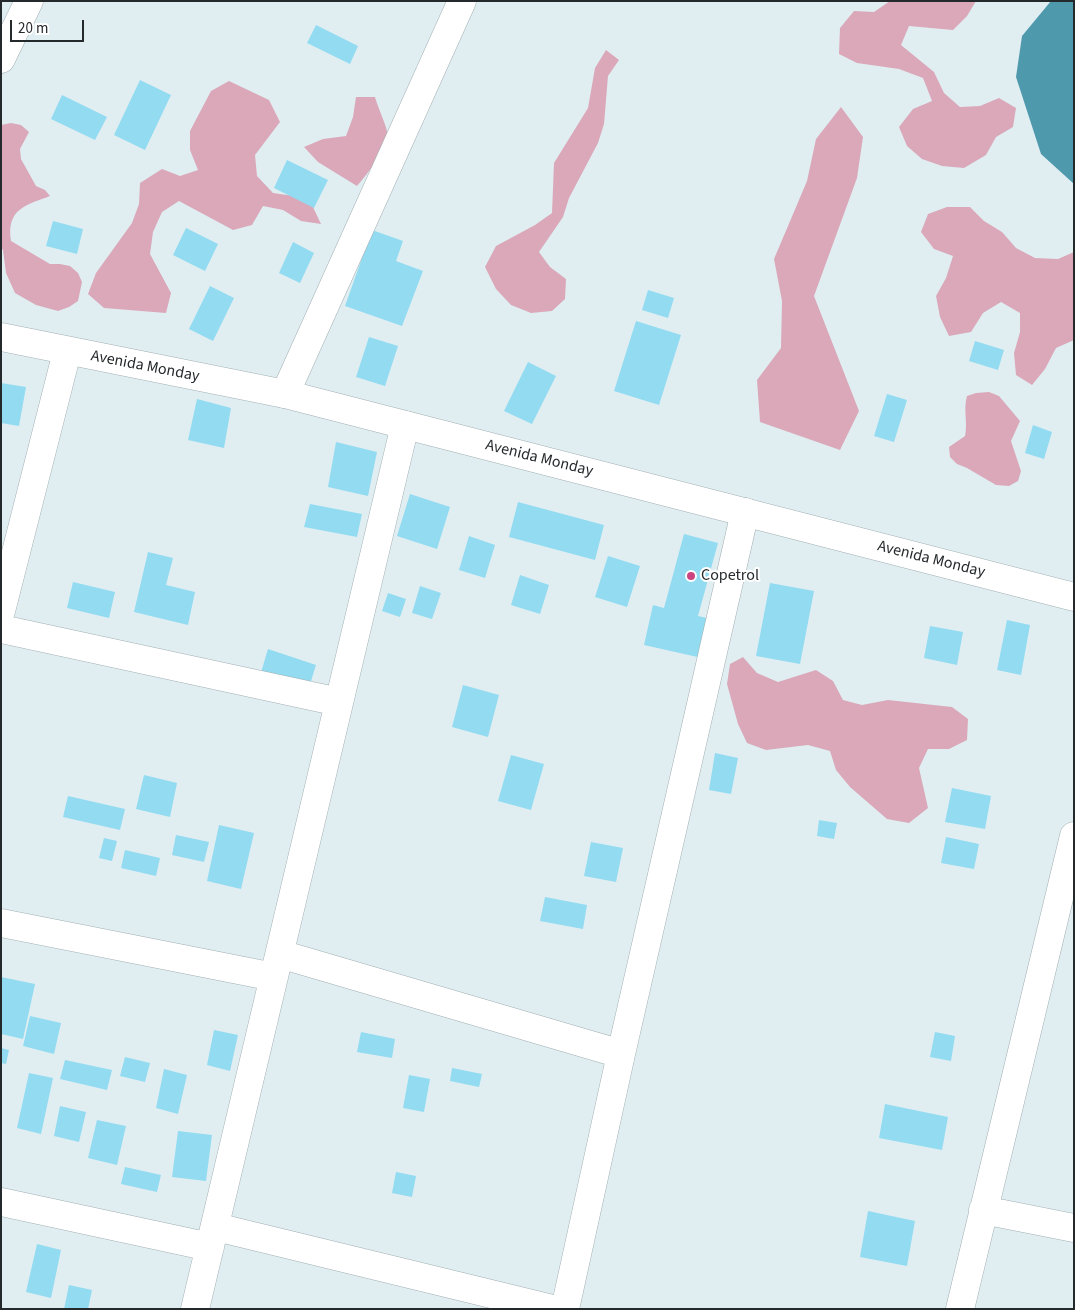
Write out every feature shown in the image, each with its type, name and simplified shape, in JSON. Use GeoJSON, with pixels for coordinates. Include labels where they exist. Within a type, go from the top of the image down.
{"type":"FeatureCollection","features":[{"type":"Feature","properties":{"kind":"main road"},"geometry":{"type":"LineString","coordinates":[[1,59],[29,1]]}},
{"type":"Feature","properties":{"kind":"main road"},"geometry":{"type":"LineString","coordinates":[[285,394],[462,1]]}},
{"type":"Feature","properties":{"kind":"main road","name":"Avenida Monday"},"geometry":{"type":"LineString","coordinates":[[1,337],[67,352],[285,394],[1074,597]]}},
{"type":"Feature","properties":{"kind":"main road"},"geometry":{"type":"LineString","coordinates":[[1,611],[67,352]]}},
{"type":"Feature","properties":{"kind":"main road"},"geometry":{"type":"LineString","coordinates":[[195,1309],[404,425]]}},
{"type":"Feature","properties":{"kind":"main road"},"geometry":{"type":"LineString","coordinates":[[564,1309],[745,512]]}},
{"type":"Feature","properties":{"kind":"main road"},"geometry":{"type":"LineString","coordinates":[[1,629],[339,702]]}},
{"type":"Feature","properties":{"kind":"main road"},"geometry":{"type":"LineString","coordinates":[[960,1309],[983,1210],[1063,930],[1074,836]]}},
{"type":"Feature","properties":{"kind":"main road"},"geometry":{"type":"LineString","coordinates":[[1,923],[277,966],[621,1054]]}},
{"type":"Feature","properties":{"kind":"main road"},"geometry":{"type":"LineString","coordinates":[[1,1202],[213,1237],[553,1309]]}},
{"type":"Feature","properties":{"kind":"main road"},"geometry":{"type":"LineString","coordinates":[[983,1210],[1074,1228]]}},
{"type":"Feature","properties":{"kind":"shaded area"},"geometry":{"type":"Polygon","coordinates":[[[890,1],[976,1],[967,16],[953,30],[909,26],[901,45],[934,72],[944,93],[960,107],[980,106],[999,98],[1016,108],[1013,127],[996,137],[986,155],[964,168],[942,166],[922,159],[907,146],[899,127],[913,109],[932,101],[923,78],[899,69],[857,63],[839,54],[840,28],[854,11],[874,12],[890,1]]]}},
{"type":"Feature","properties":{"kind":"shaded area"},"geometry":{"type":"Polygon","coordinates":[[[606,50],[619,60],[608,76],[604,124],[598,143],[569,198],[563,217],[539,252],[550,267],[566,279],[565,299],[552,311],[531,313],[511,305],[496,289],[485,267],[496,246],[535,225],[552,213],[554,163],[588,108],[595,68],[606,50]]]}},
{"type":"Feature","properties":{"kind":"shaded area"},"geometry":{"type":"Polygon","coordinates":[[[229,81],[269,100],[280,122],[255,155],[257,176],[273,193],[294,196],[312,205],[321,224],[301,221],[283,210],[263,206],[252,225],[233,230],[179,201],[162,212],[153,232],[150,254],[171,293],[166,313],[104,308],[88,294],[96,273],[132,223],[139,204],[140,183],[162,169],[180,176],[198,170],[190,150],[190,131],[211,91],[229,81]]]}},
{"type":"Feature","properties":{"kind":"shaded area"},"geometry":{"type":"Polygon","coordinates":[[[356,97],[375,97],[387,131],[381,153],[357,186],[318,162],[304,147],[323,139],[346,136],[353,117],[356,97]]]}},
{"type":"Feature","properties":{"kind":"shaded area"},"geometry":{"type":"Polygon","coordinates":[[[841,107],[863,137],[857,178],[814,296],[859,411],[840,450],[760,422],[757,380],[781,348],[782,301],[774,259],[807,181],[816,139],[841,107]]]}},
{"type":"Feature","properties":{"kind":"shaded area"},"geometry":{"type":"Polygon","coordinates":[[[11,123],[21,125],[29,132],[20,149],[21,159],[36,186],[45,190],[50,196],[33,202],[15,215],[10,230],[11,241],[50,264],[70,266],[78,273],[82,282],[78,301],[58,311],[36,305],[15,293],[6,273],[1,247],[1,125],[11,123]]]}},
{"type":"Feature","properties":{"kind":"shaded area"},"geometry":{"type":"Polygon","coordinates":[[[947,207],[970,207],[984,221],[1002,232],[1016,248],[1035,258],[1058,259],[1074,252],[1074,340],[1056,348],[1045,369],[1032,385],[1016,375],[1014,353],[1020,332],[1020,313],[1001,302],[983,313],[971,332],[949,336],[940,317],[936,296],[946,278],[953,256],[934,249],[921,232],[928,214],[947,207]]]}},
{"type":"Feature","properties":{"kind":"shaded area"},"geometry":{"type":"Polygon","coordinates":[[[989,392],[999,396],[1020,421],[1011,441],[1021,471],[1018,481],[1009,486],[996,485],[957,464],[950,457],[949,447],[965,436],[967,396],[989,392]]]}},
{"type":"Feature","properties":{"kind":"shaded area"},"geometry":{"type":"Polygon","coordinates":[[[743,657],[757,673],[778,682],[816,670],[833,681],[843,700],[862,705],[888,700],[952,707],[968,719],[967,740],[949,749],[928,749],[919,768],[928,808],[909,823],[887,819],[850,787],[836,770],[830,751],[808,745],[766,750],[747,743],[738,724],[727,684],[730,664],[743,657]]]}},
{"type":"Feature","properties":{"kind":"water"},"geometry":{"type":"Polygon","coordinates":[[[1051,1],[1074,1],[1074,184],[1041,154],[1016,77],[1022,36],[1051,1]]]}},
{"type":"Feature","properties":{"kind":"building"},"geometry":{"type":"Polygon","coordinates":[[[316,25],[358,46],[350,64],[307,43],[316,25]]]}},
{"type":"Feature","properties":{"kind":"building"},"geometry":{"type":"Polygon","coordinates":[[[140,80],[171,95],[145,150],[114,135],[140,80]]]}},
{"type":"Feature","properties":{"kind":"building"},"geometry":{"type":"Polygon","coordinates":[[[62,95],[107,117],[95,140],[51,119],[62,95]]]}},
{"type":"Feature","properties":{"kind":"building"},"geometry":{"type":"Polygon","coordinates":[[[287,160],[328,180],[314,208],[274,188],[287,160]]]}},
{"type":"Feature","properties":{"kind":"building"},"geometry":{"type":"Polygon","coordinates":[[[53,221],[83,229],[77,254],[46,246],[53,221]]]}},
{"type":"Feature","properties":{"kind":"building"},"geometry":{"type":"Polygon","coordinates":[[[186,228],[218,244],[205,271],[173,255],[186,228]]]}},
{"type":"Feature","properties":{"kind":"building"},"geometry":{"type":"Polygon","coordinates":[[[372,230],[403,241],[396,261],[423,271],[402,326],[345,306],[372,230]]]}},
{"type":"Feature","properties":{"kind":"building"},"geometry":{"type":"Polygon","coordinates":[[[293,242],[314,253],[300,283],[279,273],[293,242]]]}},
{"type":"Feature","properties":{"kind":"building"},"geometry":{"type":"Polygon","coordinates":[[[210,286],[234,298],[213,341],[189,329],[210,286]]]}},
{"type":"Feature","properties":{"kind":"building"},"geometry":{"type":"Polygon","coordinates":[[[648,290],[674,298],[668,318],[642,310],[648,290]]]}},
{"type":"Feature","properties":{"kind":"building"},"geometry":{"type":"Polygon","coordinates":[[[636,321],[681,335],[659,405],[614,391],[636,321]]]}},
{"type":"Feature","properties":{"kind":"building"},"geometry":{"type":"Polygon","coordinates":[[[369,337],[398,346],[385,386],[356,377],[369,337]]]}},
{"type":"Feature","properties":{"kind":"building"},"geometry":{"type":"Polygon","coordinates":[[[975,341],[1004,350],[998,370],[969,361],[975,341]]]}},
{"type":"Feature","properties":{"kind":"building"},"geometry":{"type":"Polygon","coordinates":[[[528,362],[556,376],[532,424],[504,411],[528,362]]]}},
{"type":"Feature","properties":{"kind":"building"},"geometry":{"type":"Polygon","coordinates":[[[1,383],[26,387],[19,426],[1,423],[1,383]]]}},
{"type":"Feature","properties":{"kind":"building"},"geometry":{"type":"Polygon","coordinates":[[[887,394],[907,400],[894,442],[874,436],[887,394]]]}},
{"type":"Feature","properties":{"kind":"building"},"geometry":{"type":"Polygon","coordinates":[[[197,399],[231,408],[224,448],[188,440],[197,399]]]}},
{"type":"Feature","properties":{"kind":"building"},"geometry":{"type":"Polygon","coordinates":[[[1033,425],[1052,432],[1044,459],[1025,453],[1033,425]]]}},
{"type":"Feature","properties":{"kind":"building"},"geometry":{"type":"Polygon","coordinates":[[[336,442],[377,452],[368,496],[328,487],[336,442]]]}},
{"type":"Feature","properties":{"kind":"building"},"geometry":{"type":"Polygon","coordinates":[[[410,494],[450,507],[437,549],[397,536],[410,494]]]}},
{"type":"Feature","properties":{"kind":"building"},"geometry":{"type":"Polygon","coordinates":[[[518,502],[604,525],[595,560],[509,537],[518,502]]]}},
{"type":"Feature","properties":{"kind":"building"},"geometry":{"type":"Polygon","coordinates":[[[310,504],[362,514],[357,537],[304,527],[310,504]]]}},
{"type":"Feature","properties":{"kind":"building"},"geometry":{"type":"Polygon","coordinates":[[[684,534],[718,543],[698,616],[711,619],[702,658],[644,645],[653,605],[664,608],[684,534]]]}},
{"type":"Feature","properties":{"kind":"building"},"geometry":{"type":"Polygon","coordinates":[[[469,536],[495,545],[485,578],[459,570],[469,536]]]}},
{"type":"Feature","properties":{"kind":"building"},"geometry":{"type":"Polygon","coordinates":[[[148,552],[173,558],[166,585],[195,592],[188,625],[134,612],[148,552]]]}},
{"type":"Feature","properties":{"kind":"building"},"geometry":{"type":"Polygon","coordinates":[[[608,556],[640,566],[627,607],[595,597],[608,556]]]}},
{"type":"Feature","properties":{"kind":"building"},"geometry":{"type":"Polygon","coordinates":[[[520,575],[549,585],[540,614],[511,605],[520,575]]]}},
{"type":"Feature","properties":{"kind":"building"},"geometry":{"type":"Polygon","coordinates":[[[73,582],[115,592],[109,618],[67,608],[73,582]]]}},
{"type":"Feature","properties":{"kind":"building"},"geometry":{"type":"Polygon","coordinates":[[[770,583],[814,591],[800,664],[756,656],[770,583]]]}},
{"type":"Feature","properties":{"kind":"building"},"geometry":{"type":"Polygon","coordinates":[[[420,586],[441,593],[432,619],[412,613],[420,586]]]}},
{"type":"Feature","properties":{"kind":"building"},"geometry":{"type":"Polygon","coordinates":[[[388,593],[406,599],[400,617],[382,611],[388,593]]]}},
{"type":"Feature","properties":{"kind":"building"},"geometry":{"type":"Polygon","coordinates":[[[1007,620],[1030,625],[1021,675],[997,670],[1007,620]]]}},
{"type":"Feature","properties":{"kind":"building"},"geometry":{"type":"Polygon","coordinates":[[[930,626],[963,632],[957,665],[924,658],[930,626]]]}},
{"type":"Feature","properties":{"kind":"building"},"geometry":{"type":"Polygon","coordinates":[[[268,649],[316,665],[307,694],[259,679],[268,649]]]}},
{"type":"Feature","properties":{"kind":"building"},"geometry":{"type":"Polygon","coordinates":[[[463,685],[499,695],[488,737],[452,727],[463,685]]]}},
{"type":"Feature","properties":{"kind":"building"},"geometry":{"type":"Polygon","coordinates":[[[715,753],[738,758],[731,794],[709,790],[715,753]]]}},
{"type":"Feature","properties":{"kind":"building"},"geometry":{"type":"Polygon","coordinates":[[[511,755],[544,764],[531,810],[498,801],[511,755]]]}},
{"type":"Feature","properties":{"kind":"building"},"geometry":{"type":"Polygon","coordinates":[[[144,775],[177,783],[170,817],[136,809],[144,775]]]}},
{"type":"Feature","properties":{"kind":"building"},"geometry":{"type":"Polygon","coordinates":[[[952,788],[991,796],[985,829],[945,822],[952,788]]]}},
{"type":"Feature","properties":{"kind":"building"},"geometry":{"type":"Polygon","coordinates":[[[68,796],[125,809],[120,830],[63,817],[68,796]]]}},
{"type":"Feature","properties":{"kind":"building"},"geometry":{"type":"Polygon","coordinates":[[[819,820],[837,823],[834,839],[817,836],[819,820]]]}},
{"type":"Feature","properties":{"kind":"building"},"geometry":{"type":"Polygon","coordinates":[[[219,825],[254,833],[241,889],[207,881],[219,825]]]}},
{"type":"Feature","properties":{"kind":"building"},"geometry":{"type":"Polygon","coordinates":[[[176,835],[209,842],[204,862],[172,855],[176,835]]]}},
{"type":"Feature","properties":{"kind":"building"},"geometry":{"type":"Polygon","coordinates":[[[946,837],[979,844],[974,869],[941,863],[946,837]]]}},
{"type":"Feature","properties":{"kind":"building"},"geometry":{"type":"Polygon","coordinates":[[[104,838],[117,841],[112,861],[99,858],[104,838]]]}},
{"type":"Feature","properties":{"kind":"building"},"geometry":{"type":"Polygon","coordinates":[[[591,842],[623,848],[616,882],[584,876],[591,842]]]}},
{"type":"Feature","properties":{"kind":"building"},"geometry":{"type":"Polygon","coordinates":[[[125,850],[160,858],[156,876],[121,868],[125,850]]]}},
{"type":"Feature","properties":{"kind":"building"},"geometry":{"type":"Polygon","coordinates":[[[545,897],[587,905],[583,929],[540,921],[545,897]]]}},
{"type":"Feature","properties":{"kind":"building"},"geometry":{"type":"Polygon","coordinates":[[[1,977],[35,984],[23,1039],[1,1034],[1,977]]]}},
{"type":"Feature","properties":{"kind":"building"},"geometry":{"type":"Polygon","coordinates":[[[30,1016],[61,1023],[54,1054],[23,1046],[30,1016]]]}},
{"type":"Feature","properties":{"kind":"building"},"geometry":{"type":"Polygon","coordinates":[[[214,1030],[238,1035],[230,1071],[207,1065],[214,1030]]]}},
{"type":"Feature","properties":{"kind":"building"},"geometry":{"type":"Polygon","coordinates":[[[361,1032],[395,1039],[392,1058],[357,1052],[361,1032]]]}},
{"type":"Feature","properties":{"kind":"building"},"geometry":{"type":"Polygon","coordinates":[[[935,1032],[955,1036],[951,1061],[930,1057],[935,1032]]]}},
{"type":"Feature","properties":{"kind":"building"},"geometry":{"type":"Polygon","coordinates":[[[1,1048],[9,1050],[6,1064],[1,1063],[1,1048]]]}},
{"type":"Feature","properties":{"kind":"building"},"geometry":{"type":"Polygon","coordinates":[[[125,1057],[150,1063],[145,1082],[120,1076],[125,1057]]]}},
{"type":"Feature","properties":{"kind":"building"},"geometry":{"type":"Polygon","coordinates":[[[65,1060],[112,1070],[107,1090],[60,1079],[65,1060]]]}},
{"type":"Feature","properties":{"kind":"building"},"geometry":{"type":"Polygon","coordinates":[[[452,1068],[482,1074],[479,1087],[450,1081],[452,1068]]]}},
{"type":"Feature","properties":{"kind":"building"},"geometry":{"type":"Polygon","coordinates":[[[164,1069],[187,1075],[178,1114],[156,1108],[164,1069]]]}},
{"type":"Feature","properties":{"kind":"building"},"geometry":{"type":"Polygon","coordinates":[[[29,1073],[53,1078],[41,1134],[17,1128],[29,1073]]]}},
{"type":"Feature","properties":{"kind":"building"},"geometry":{"type":"Polygon","coordinates":[[[409,1075],[430,1079],[424,1112],[403,1108],[409,1075]]]}},
{"type":"Feature","properties":{"kind":"building"},"geometry":{"type":"Polygon","coordinates":[[[885,1104],[948,1117],[942,1150],[879,1138],[885,1104]]]}},
{"type":"Feature","properties":{"kind":"building"},"geometry":{"type":"Polygon","coordinates":[[[60,1106],[86,1112],[79,1142],[54,1136],[60,1106]]]}},
{"type":"Feature","properties":{"kind":"building"},"geometry":{"type":"Polygon","coordinates":[[[97,1120],[126,1126],[117,1165],[88,1158],[97,1120]]]}},
{"type":"Feature","properties":{"kind":"building"},"geometry":{"type":"Polygon","coordinates":[[[178,1131],[212,1135],[206,1181],[172,1177],[178,1131]]]}},
{"type":"Feature","properties":{"kind":"building"},"geometry":{"type":"Polygon","coordinates":[[[125,1167],[161,1175],[157,1192],[121,1184],[125,1167]]]}},
{"type":"Feature","properties":{"kind":"building"},"geometry":{"type":"Polygon","coordinates":[[[396,1172],[416,1176],[412,1197],[392,1193],[396,1172]]]}},
{"type":"Feature","properties":{"kind":"building"},"geometry":{"type":"Polygon","coordinates":[[[868,1211],[915,1221],[907,1266],[860,1257],[868,1211]]]}},
{"type":"Feature","properties":{"kind":"building"},"geometry":{"type":"Polygon","coordinates":[[[37,1244],[61,1250],[51,1298],[26,1292],[37,1244]]]}},
{"type":"Feature","properties":{"kind":"building"},"geometry":{"type":"Polygon","coordinates":[[[69,1285],[92,1290],[88,1309],[64,1309],[69,1285]]]}},
{"type":"Feature","properties":{"kind":"place","name":"Copetrol"},"geometry":{"type":"Point","coordinates":[691,576]}}]}
